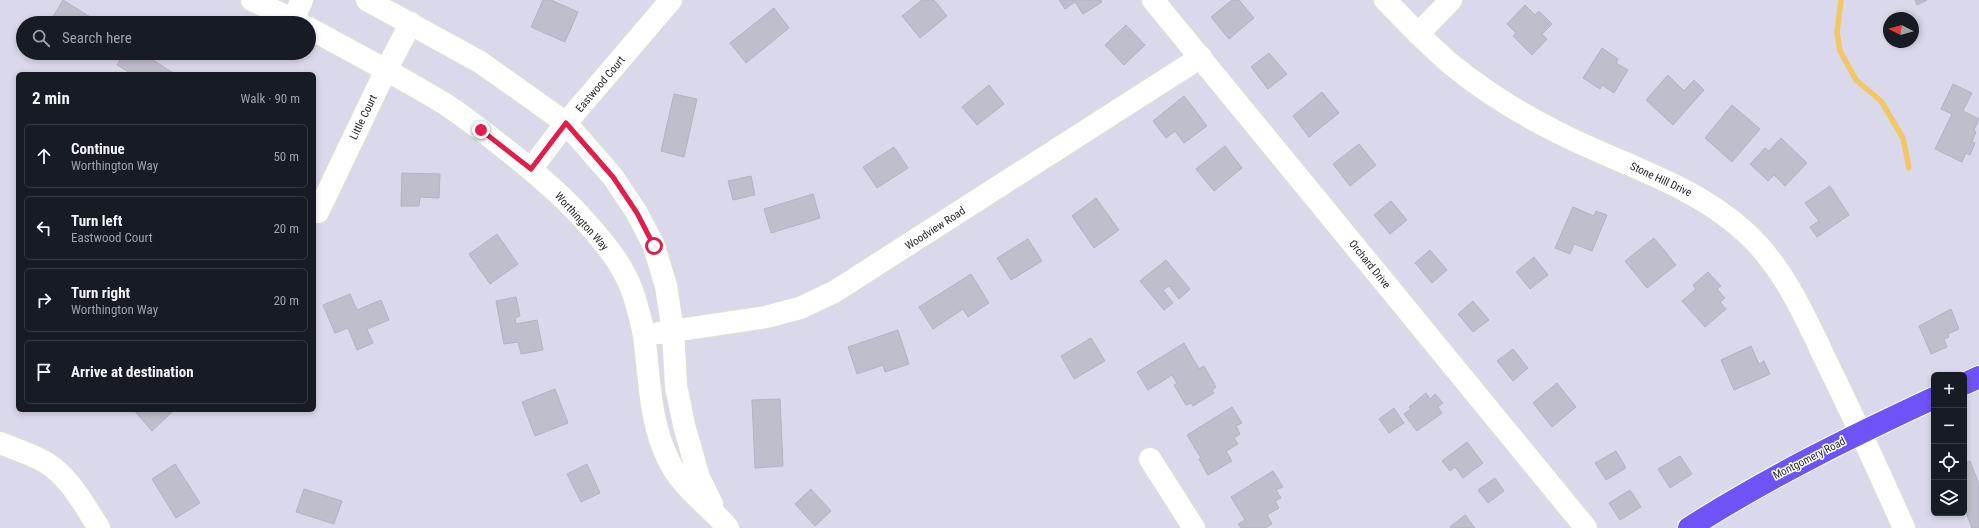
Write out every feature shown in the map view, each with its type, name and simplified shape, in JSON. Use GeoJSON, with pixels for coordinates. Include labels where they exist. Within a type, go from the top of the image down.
{"type":"FeatureCollection","features":[{"type":"Feature","properties":{"kind":"main road"},"geometry":{"type":"LineString","coordinates":[[1967,383],[1979,377]]}},
{"type":"Feature","properties":{"kind":"main road","name":"Montgomery Road"},"geometry":{"type":"LineString","coordinates":[[1688,528],[1776,475],[1860,432],[1931,399]]}},
{"type":"Feature","properties":{"kind":"street","name":"Worthington Way"},"geometry":{"type":"LineString","coordinates":[[252,0],[296,16]]}},
{"type":"Feature","properties":{"kind":"street","name":"Worthington Way"},"geometry":{"type":"LineString","coordinates":[[367,0],[480,62],[566,123],[613,177],[637,213],[654,246],[666,286],[673,331],[676,386],[692,457],[699,478],[723,523]]}},
{"type":"Feature","properties":{"kind":"street","name":"Eastwood Court"},"geometry":{"type":"LineString","coordinates":[[531,169],[566,123],[671,0]]}},
{"type":"Feature","properties":{"kind":"street","name":"Orchard Drive"},"geometry":{"type":"LineString","coordinates":[[1153,0],[1586,528]]}},
{"type":"Feature","properties":{"kind":"street","name":"Stone Hill Drive"},"geometry":{"type":"LineString","coordinates":[[1386,0],[1418,34],[1451,65],[1484,90],[1519,112],[1561,134],[1682,188],[1716,208],[1745,231],[1772,262],[1796,298],[1904,528]]}},
{"type":"Feature","properties":{"kind":"street"},"geometry":{"type":"LineString","coordinates":[[1418,34],[1451,0]]}},
{"type":"Feature","properties":{"kind":"street","name":"Little Court"},"geometry":{"type":"LineString","coordinates":[[318,212],[386,70],[411,23]]}},
{"type":"Feature","properties":{"kind":"street","name":"Worthington Way"},"geometry":{"type":"LineString","coordinates":[[316,27],[446,105],[531,169],[568,202],[601,239],[618,263],[632,291],[644,335],[649,393],[658,434],[669,461],[684,485],[723,523]]}},
{"type":"Feature","properties":{"kind":"street","name":"Woodview Road"},"geometry":{"type":"LineString","coordinates":[[644,335],[766,317],[800,308],[834,292],[1201,57]]}},
{"type":"Feature","properties":{"kind":"street"},"geometry":{"type":"LineString","coordinates":[[0,443],[46,463],[63,476],[79,497],[99,528]]}},
{"type":"Feature","properties":{"kind":"street"},"geometry":{"type":"LineString","coordinates":[[1150,459],[1194,528]]}},
{"type":"Feature","properties":{"kind":"building"},"geometry":{"type":"Polygon","coordinates":[[[63,0],[89,16],[54,16],[63,0]]]}},
{"type":"Feature","properties":{"kind":"building"},"geometry":{"type":"Polygon","coordinates":[[[543,0],[551,0],[578,12],[565,42],[531,27],[543,0]]]}},
{"type":"Feature","properties":{"kind":"building"},"geometry":{"type":"Polygon","coordinates":[[[922,0],[934,0],[947,16],[920,38],[902,16],[922,0]]]}},
{"type":"Feature","properties":{"kind":"building"},"geometry":{"type":"Polygon","coordinates":[[[1059,0],[1101,0],[1102,2],[1083,14],[1075,2],[1065,9],[1059,0]]]}},
{"type":"Feature","properties":{"kind":"building"},"geometry":{"type":"Polygon","coordinates":[[[1232,0],[1239,0],[1254,18],[1229,39],[1211,17],[1232,0]]]}},
{"type":"Feature","properties":{"kind":"building"},"geometry":{"type":"Polygon","coordinates":[[[1915,0],[1927,0],[1917,5],[1915,0]]]}},
{"type":"Feature","properties":{"kind":"building"},"geometry":{"type":"Polygon","coordinates":[[[1525,5],[1535,15],[1539,11],[1552,24],[1542,34],[1547,39],[1532,55],[1513,36],[1516,33],[1507,24],[1525,5]]]}},
{"type":"Feature","properties":{"kind":"building"},"geometry":{"type":"Polygon","coordinates":[[[774,8],[789,28],[746,63],[730,43],[774,8]]]}},
{"type":"Feature","properties":{"kind":"building"},"geometry":{"type":"Polygon","coordinates":[[[1126,25],[1145,45],[1124,65],[1105,45],[1126,25]]]}},
{"type":"Feature","properties":{"kind":"building"},"geometry":{"type":"Polygon","coordinates":[[[1602,48],[1618,59],[1616,63],[1628,70],[1614,93],[1602,85],[1600,89],[1583,78],[1602,48]]]}},
{"type":"Feature","properties":{"kind":"building"},"geometry":{"type":"Polygon","coordinates":[[[1269,53],[1287,74],[1268,89],[1251,67],[1269,53]]]}},
{"type":"Feature","properties":{"kind":"building"},"geometry":{"type":"Polygon","coordinates":[[[120,60],[153,60],[172,72],[129,72],[117,65],[120,60]]]}},
{"type":"Feature","properties":{"kind":"building"},"geometry":{"type":"Polygon","coordinates":[[[1668,75],[1684,91],[1694,80],[1704,90],[1673,125],[1646,100],[1668,75]]]}},
{"type":"Feature","properties":{"kind":"building"},"geometry":{"type":"Polygon","coordinates":[[[1953,84],[1972,93],[1963,111],[1979,119],[1974,130],[1976,132],[1972,142],[1975,143],[1970,155],[1966,153],[1962,162],[1935,149],[1952,114],[1941,109],[1953,84]]]}},
{"type":"Feature","properties":{"kind":"building"},"geometry":{"type":"Polygon","coordinates":[[[989,85],[1004,104],[977,125],[962,107],[989,85]]]}},
{"type":"Feature","properties":{"kind":"building"},"geometry":{"type":"Polygon","coordinates":[[[1322,92],[1339,113],[1309,137],[1293,116],[1322,92]]]}},
{"type":"Feature","properties":{"kind":"building"},"geometry":{"type":"Polygon","coordinates":[[[674,94],[697,99],[684,157],[661,151],[674,94]]]}},
{"type":"Feature","properties":{"kind":"building"},"geometry":{"type":"Polygon","coordinates":[[[1184,96],[1207,126],[1184,143],[1175,131],[1166,138],[1153,121],[1184,96]]]}},
{"type":"Feature","properties":{"kind":"building"},"geometry":{"type":"Polygon","coordinates":[[[1732,105],[1760,129],[1732,162],[1705,138],[1732,105]]]}},
{"type":"Feature","properties":{"kind":"building"},"geometry":{"type":"Polygon","coordinates":[[[1781,138],[1807,163],[1785,186],[1774,175],[1768,181],[1750,164],[1765,148],[1769,151],[1781,138]]]}},
{"type":"Feature","properties":{"kind":"building"},"geometry":{"type":"Polygon","coordinates":[[[1359,144],[1376,165],[1350,186],[1333,164],[1359,144]]]}},
{"type":"Feature","properties":{"kind":"building"},"geometry":{"type":"Polygon","coordinates":[[[1225,146],[1242,168],[1214,191],[1196,169],[1225,146]]]}},
{"type":"Feature","properties":{"kind":"building"},"geometry":{"type":"Polygon","coordinates":[[[894,147],[908,168],[877,188],[863,167],[894,147]]]}},
{"type":"Feature","properties":{"kind":"building"},"geometry":{"type":"Polygon","coordinates":[[[402,173],[440,174],[439,198],[420,197],[419,206],[401,206],[402,173]]]}},
{"type":"Feature","properties":{"kind":"building"},"geometry":{"type":"Polygon","coordinates":[[[751,176],[755,195],[733,200],[728,181],[751,176]]]}},
{"type":"Feature","properties":{"kind":"building"},"geometry":{"type":"Polygon","coordinates":[[[1830,186],[1849,215],[1817,237],[1810,227],[1819,221],[1805,203],[1830,186]]]}},
{"type":"Feature","properties":{"kind":"building"},"geometry":{"type":"Polygon","coordinates":[[[813,194],[820,218],[771,233],[764,209],[813,194]]]}},
{"type":"Feature","properties":{"kind":"building"},"geometry":{"type":"Polygon","coordinates":[[[1096,198],[1119,230],[1094,248],[1072,216],[1096,198]]]}},
{"type":"Feature","properties":{"kind":"building"},"geometry":{"type":"Polygon","coordinates":[[[1391,201],[1407,220],[1390,234],[1374,215],[1391,201]]]}},
{"type":"Feature","properties":{"kind":"building"},"geometry":{"type":"Polygon","coordinates":[[[1573,207],[1594,216],[1596,211],[1607,215],[1592,251],[1574,244],[1570,254],[1555,248],[1573,207]]]}},
{"type":"Feature","properties":{"kind":"building"},"geometry":{"type":"Polygon","coordinates":[[[497,234],[518,264],[490,284],[469,254],[497,234]]]}},
{"type":"Feature","properties":{"kind":"building"},"geometry":{"type":"Polygon","coordinates":[[[1654,238],[1676,265],[1647,288],[1625,261],[1654,238]]]}},
{"type":"Feature","properties":{"kind":"building"},"geometry":{"type":"Polygon","coordinates":[[[1028,239],[1042,261],[1011,280],[997,258],[1028,239]]]}},
{"type":"Feature","properties":{"kind":"building"},"geometry":{"type":"Polygon","coordinates":[[[1430,250],[1447,270],[1432,283],[1415,263],[1430,250]]]}},
{"type":"Feature","properties":{"kind":"building"},"geometry":{"type":"Polygon","coordinates":[[[1534,257],[1548,275],[1530,289],[1516,272],[1534,257]]]}},
{"type":"Feature","properties":{"kind":"building"},"geometry":{"type":"Polygon","coordinates":[[[1166,260],[1190,289],[1179,299],[1169,286],[1163,290],[1173,303],[1164,310],[1140,281],[1166,260]]]}},
{"type":"Feature","properties":{"kind":"building"},"geometry":{"type":"Polygon","coordinates":[[[1708,272],[1721,286],[1717,289],[1725,298],[1720,302],[1726,309],[1705,327],[1682,301],[1696,289],[1693,285],[1708,272]]]}},
{"type":"Feature","properties":{"kind":"building"},"geometry":{"type":"Polygon","coordinates":[[[971,274],[989,303],[968,317],[963,309],[933,329],[919,307],[971,274]]]}},
{"type":"Feature","properties":{"kind":"building"},"geometry":{"type":"Polygon","coordinates":[[[350,294],[357,310],[381,300],[389,320],[367,329],[373,343],[357,350],[348,328],[335,333],[323,305],[350,294]]]}},
{"type":"Feature","properties":{"kind":"building"},"geometry":{"type":"Polygon","coordinates":[[[516,297],[520,316],[515,318],[516,324],[537,320],[543,350],[521,354],[518,342],[504,344],[496,301],[516,297]]]}},
{"type":"Feature","properties":{"kind":"building"},"geometry":{"type":"Polygon","coordinates":[[[1473,301],[1489,320],[1473,332],[1458,314],[1473,301]]]}},
{"type":"Feature","properties":{"kind":"building"},"geometry":{"type":"Polygon","coordinates":[[[1951,309],[1959,329],[1948,334],[1949,337],[1944,339],[1947,347],[1931,354],[1919,326],[1951,309]]]}},
{"type":"Feature","properties":{"kind":"building"},"geometry":{"type":"Polygon","coordinates":[[[898,330],[909,364],[885,372],[883,365],[857,374],[848,347],[898,330]]]}},
{"type":"Feature","properties":{"kind":"building"},"geometry":{"type":"Polygon","coordinates":[[[1091,338],[1105,361],[1074,379],[1061,356],[1091,338]]]}},
{"type":"Feature","properties":{"kind":"building"},"geometry":{"type":"Polygon","coordinates":[[[1184,343],[1199,369],[1204,366],[1216,387],[1212,390],[1214,393],[1193,406],[1191,403],[1186,405],[1174,385],[1177,383],[1172,375],[1148,390],[1137,372],[1184,343]]]}},
{"type":"Feature","properties":{"kind":"building"},"geometry":{"type":"Polygon","coordinates":[[[1751,346],[1759,364],[1764,361],[1770,374],[1734,390],[1721,360],[1751,346]]]}},
{"type":"Feature","properties":{"kind":"building"},"geometry":{"type":"Polygon","coordinates":[[[1513,349],[1528,368],[1513,381],[1497,361],[1513,349]]]}},
{"type":"Feature","properties":{"kind":"building"},"geometry":{"type":"Polygon","coordinates":[[[1557,383],[1576,407],[1552,427],[1533,403],[1557,383]]]}},
{"type":"Feature","properties":{"kind":"building"},"geometry":{"type":"Polygon","coordinates":[[[555,389],[568,423],[535,436],[522,402],[555,389]]]}},
{"type":"Feature","properties":{"kind":"building"},"geometry":{"type":"Polygon","coordinates":[[[1426,393],[1430,399],[1435,394],[1443,403],[1438,407],[1442,413],[1417,431],[1404,414],[1411,409],[1409,407],[1426,393]]]}},
{"type":"Feature","properties":{"kind":"building"},"geometry":{"type":"Polygon","coordinates":[[[780,399],[783,466],[755,468],[752,400],[780,399]]]}},
{"type":"Feature","properties":{"kind":"building"},"geometry":{"type":"Polygon","coordinates":[[[1232,407],[1242,423],[1236,426],[1240,434],[1234,438],[1238,444],[1226,451],[1232,461],[1208,475],[1199,459],[1201,458],[1187,435],[1232,407]]]}},
{"type":"Feature","properties":{"kind":"building"},"geometry":{"type":"Polygon","coordinates":[[[1394,408],[1404,423],[1389,433],[1379,419],[1394,408]]]}},
{"type":"Feature","properties":{"kind":"building"},"geometry":{"type":"Polygon","coordinates":[[[136,412],[172,412],[152,431],[136,412]]]}},
{"type":"Feature","properties":{"kind":"building"},"geometry":{"type":"Polygon","coordinates":[[[1467,442],[1483,463],[1463,478],[1455,467],[1450,471],[1442,461],[1467,442]]]}},
{"type":"Feature","properties":{"kind":"building"},"geometry":{"type":"Polygon","coordinates":[[[1616,451],[1626,468],[1606,480],[1595,463],[1616,451]]]}},
{"type":"Feature","properties":{"kind":"building"},"geometry":{"type":"Polygon","coordinates":[[[1680,456],[1692,474],[1670,488],[1658,469],[1680,456]]]}},
{"type":"Feature","properties":{"kind":"building"},"geometry":{"type":"Polygon","coordinates":[[[1970,461],[1979,484],[1979,528],[1972,528],[1967,516],[1967,462],[1970,461]]]}},
{"type":"Feature","properties":{"kind":"building"},"geometry":{"type":"Polygon","coordinates":[[[175,464],[200,503],[176,518],[152,479],[175,464]]]}},
{"type":"Feature","properties":{"kind":"building"},"geometry":{"type":"Polygon","coordinates":[[[587,464],[600,493],[581,502],[567,474],[587,464]]]}},
{"type":"Feature","properties":{"kind":"building"},"geometry":{"type":"Polygon","coordinates":[[[1273,471],[1283,487],[1276,490],[1281,498],[1275,501],[1279,508],[1267,515],[1272,524],[1266,528],[1241,528],[1238,524],[1245,520],[1231,497],[1273,471]]]}},
{"type":"Feature","properties":{"kind":"building"},"geometry":{"type":"Polygon","coordinates":[[[1495,478],[1504,491],[1488,503],[1478,490],[1495,478]]]}},
{"type":"Feature","properties":{"kind":"building"},"geometry":{"type":"Polygon","coordinates":[[[304,489],[342,501],[334,524],[296,512],[304,489]]]}},
{"type":"Feature","properties":{"kind":"building"},"geometry":{"type":"Polygon","coordinates":[[[811,489],[831,511],[815,526],[795,504],[811,489]]]}},
{"type":"Feature","properties":{"kind":"building"},"geometry":{"type":"Polygon","coordinates":[[[1630,490],[1641,507],[1620,520],[1609,503],[1630,490]]]}},
{"type":"Feature","properties":{"kind":"building"},"geometry":{"type":"Polygon","coordinates":[[[1465,515],[1475,528],[1450,527],[1465,515]]]}},
{"type":"Feature","properties":{"kind":"waterway"},"geometry":{"type":"LineString","coordinates":[[1841,0],[1837,32],[1840,51],[1856,80],[1881,101],[1903,138],[1909,168]]}},
{"type":"Feature","properties":{"kind":"route"},"geometry":{"type":"LineString","coordinates":[[481,130],[531,169],[566,123],[613,177],[637,213],[654,246]]}}]}
